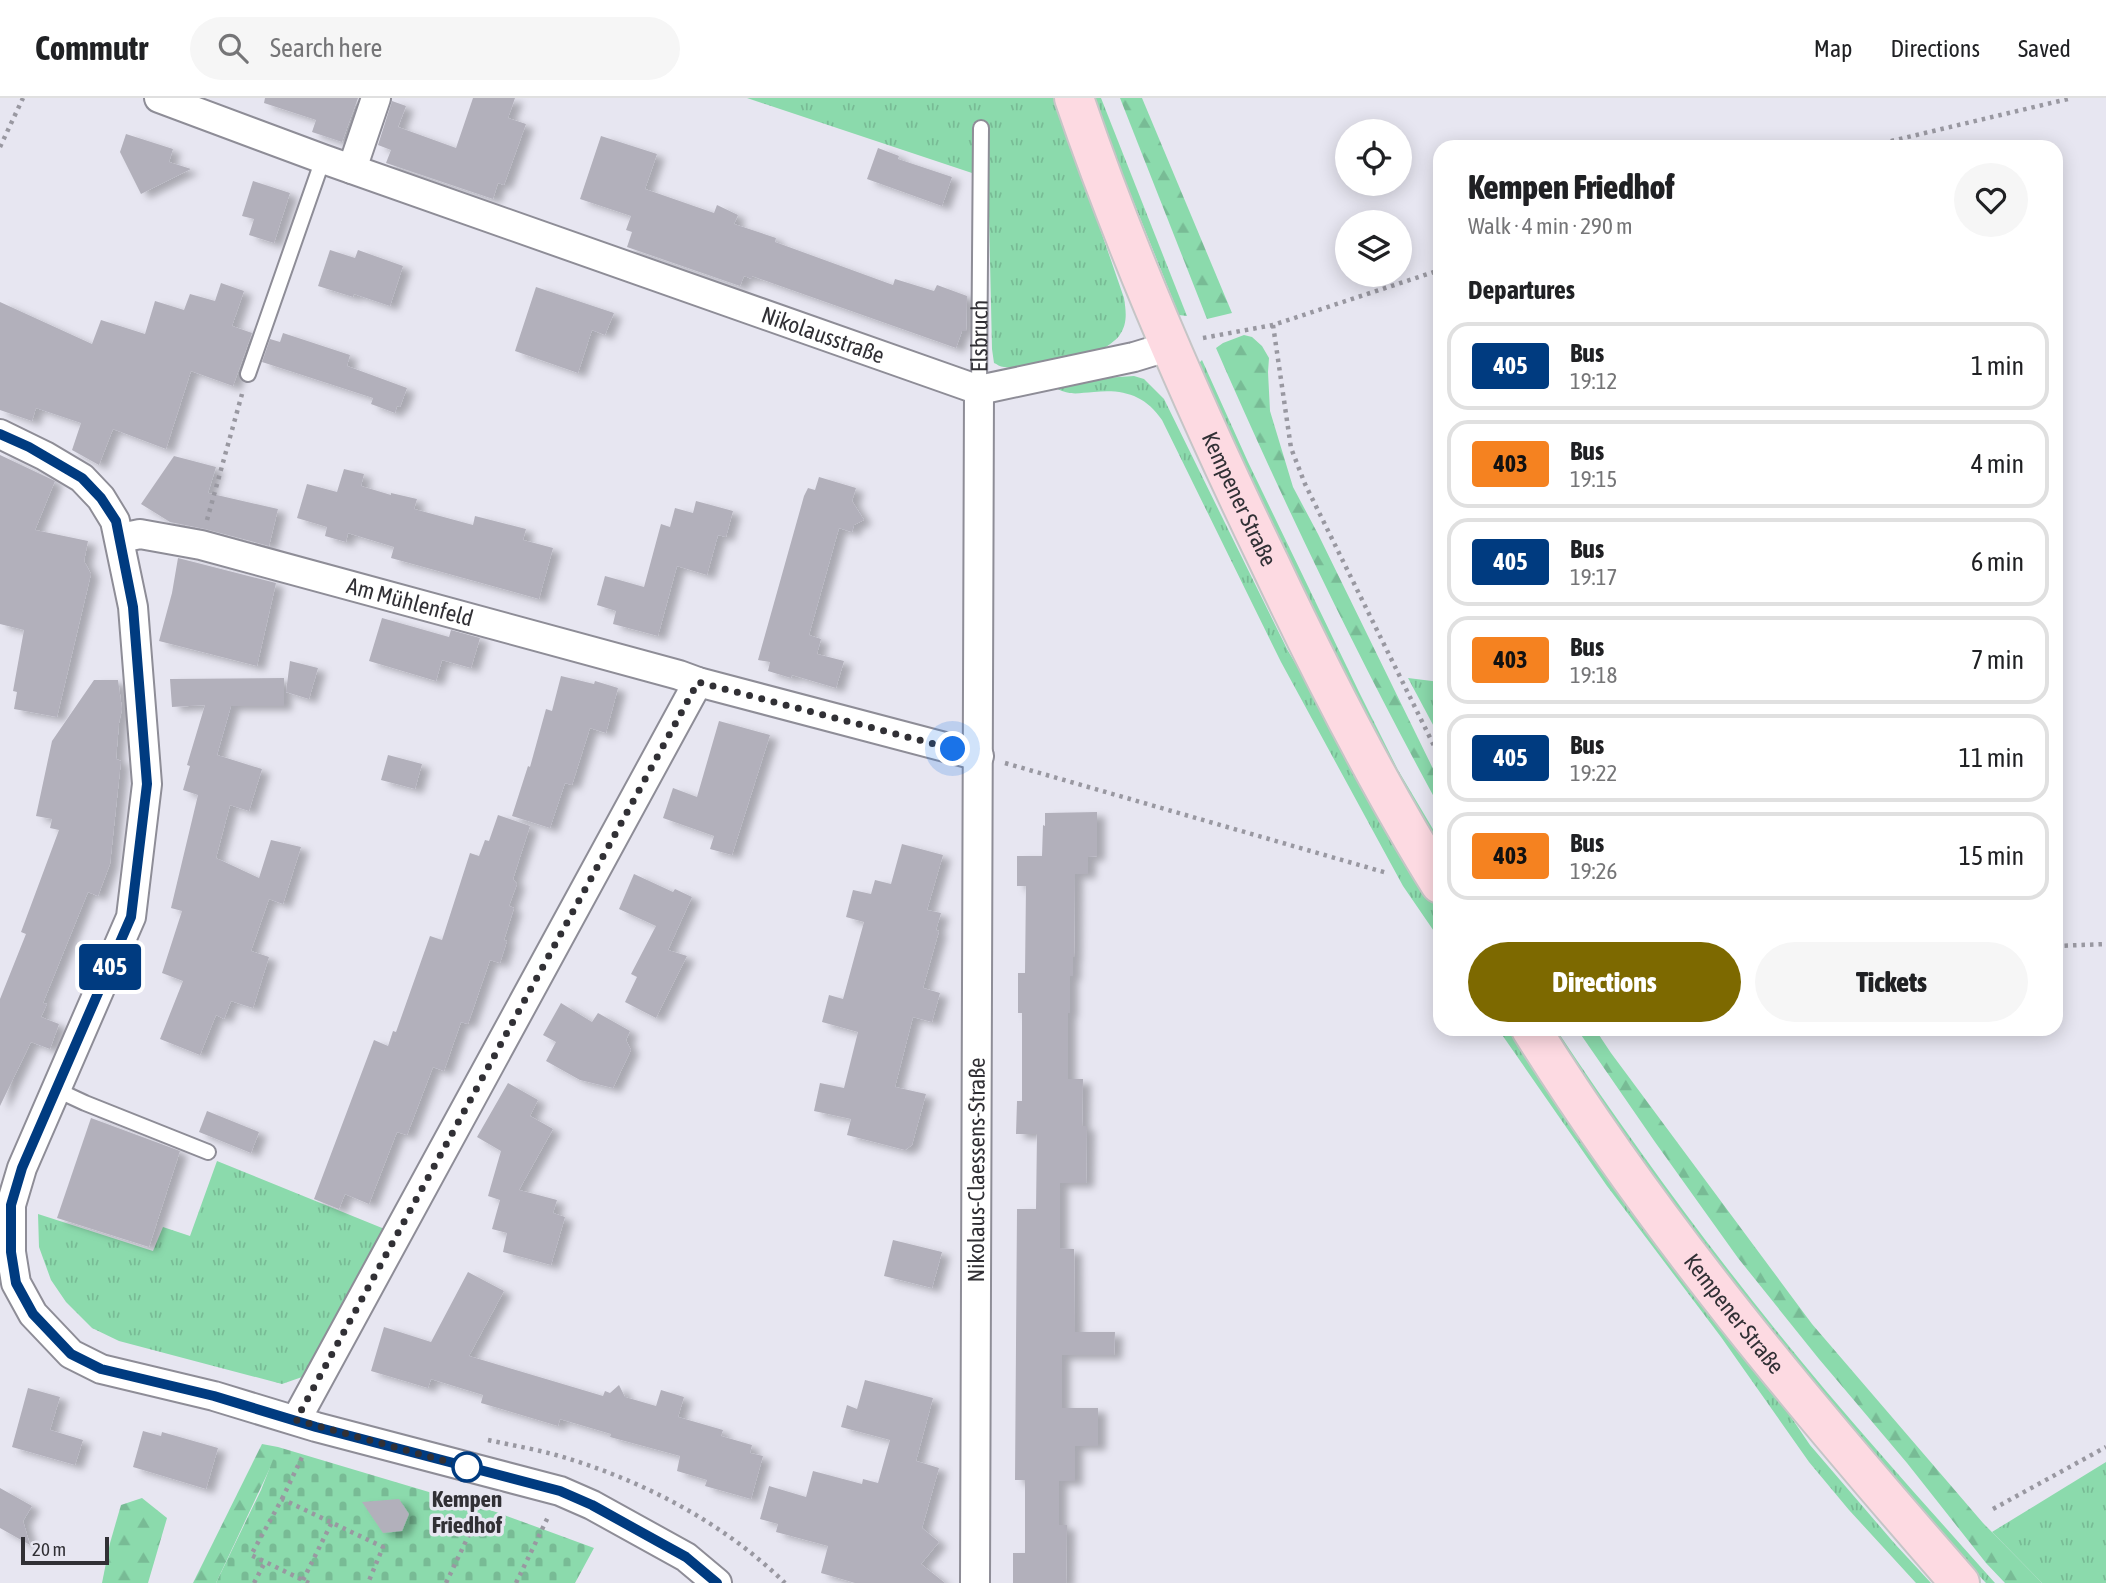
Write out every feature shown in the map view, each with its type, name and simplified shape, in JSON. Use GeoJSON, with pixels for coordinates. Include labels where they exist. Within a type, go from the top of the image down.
{"type":"FeatureCollection","features":[{"type":"Feature","properties":{"kind":"main road","name":"Kempener Straße"},"geometry":{"type":"LineString","coordinates":[[1074,98],[1091,149],[1192,336],[1198,414],[1357,739],[1433,872]]}},
{"type":"Feature","properties":{"kind":"main road","name":"Kempener Straße"},"geometry":{"type":"LineString","coordinates":[[1536,1036],[1635,1185],[1719,1297],[1826,1429],[1960,1583]]}},
{"type":"Feature","properties":{"kind":"street","name":"Nikolausstraße"},"geometry":{"type":"LineString","coordinates":[[159,98],[323,159],[979,390]]}},
{"type":"Feature","properties":{"kind":"street"},"geometry":{"type":"LineString","coordinates":[[352,169],[376,98]]}},
{"type":"Feature","properties":{"kind":"street","name":"Elsbruch"},"geometry":{"type":"LineString","coordinates":[[979,390],[1134,357],[1192,336]]}},
{"type":"Feature","properties":{"kind":"street"},"geometry":{"type":"LineString","coordinates":[[979,390],[979,756]]}},
{"type":"Feature","properties":{"kind":"street"},"geometry":{"type":"LineString","coordinates":[[0,434],[82,478],[101,498],[116,521],[133,607],[147,784],[131,917],[22,1168],[11,1205],[8,1288],[71,1354],[101,1369],[214,1396],[560,1491],[592,1505],[686,1557],[717,1583]]}},
{"type":"Feature","properties":{"kind":"street","name":"Am Mühlenfeld"},"geometry":{"type":"LineString","coordinates":[[121,538],[140,534],[201,545],[679,674],[698,682],[979,756]]}},
{"type":"Feature","properties":{"kind":"street"},"geometry":{"type":"LineString","coordinates":[[306,1423],[698,682]]}},
{"type":"Feature","properties":{"kind":"street","name":"Nikolaus-Claessens-Straße"},"geometry":{"type":"LineString","coordinates":[[975,1583],[979,756]]}},
{"type":"Feature","properties":{"kind":"lane","name":"Elsbruch"},"geometry":{"type":"LineString","coordinates":[[979,390],[981,128]]}},
{"type":"Feature","properties":{"kind":"lane"},"geometry":{"type":"LineString","coordinates":[[248,374],[323,159]]}},
{"type":"Feature","properties":{"kind":"lane"},"geometry":{"type":"LineString","coordinates":[[57,1090],[208,1152]]}},
{"type":"Feature","properties":{"kind":"path"},"geometry":{"type":"LineString","coordinates":[[0,146],[23,98]]}},
{"type":"Feature","properties":{"kind":"path"},"geometry":{"type":"LineString","coordinates":[[1895,140],[2072,98]]}},
{"type":"Feature","properties":{"kind":"path"},"geometry":{"type":"LineString","coordinates":[[1192,336],[1273,325],[1433,272]]}},
{"type":"Feature","properties":{"kind":"path"},"geometry":{"type":"LineString","coordinates":[[1273,325],[1291,448],[1310,495],[1433,744]]}},
{"type":"Feature","properties":{"kind":"path"},"geometry":{"type":"LineString","coordinates":[[1192,336],[1209,347]]}},
{"type":"Feature","properties":{"kind":"path"},"geometry":{"type":"LineString","coordinates":[[201,545],[248,374]]}},
{"type":"Feature","properties":{"kind":"path"},"geometry":{"type":"LineString","coordinates":[[979,756],[1387,873]]}},
{"type":"Feature","properties":{"kind":"path"},"geometry":{"type":"LineString","coordinates":[[2063,946],[2106,944]]}},
{"type":"Feature","properties":{"kind":"path"},"geometry":{"type":"LineString","coordinates":[[306,1423],[282,1499],[251,1555],[304,1582],[332,1522]]}},
{"type":"Feature","properties":{"kind":"path"},"geometry":{"type":"LineString","coordinates":[[483,1438],[557,1455],[652,1491],[730,1537],[785,1583]]}},
{"type":"Feature","properties":{"kind":"path"},"geometry":{"type":"LineString","coordinates":[[1993,1510],[2106,1447]]}},
{"type":"Feature","properties":{"kind":"path"},"geometry":{"type":"LineString","coordinates":[[516,1583],[560,1491]]}},
{"type":"Feature","properties":{"kind":"path"},"geometry":{"type":"LineString","coordinates":[[282,1499],[383,1547],[368,1583]]}},
{"type":"Feature","properties":{"kind":"path"},"geometry":{"type":"LineString","coordinates":[[446,1583],[477,1518]]}},
{"type":"Feature","properties":{"kind":"path"},"geometry":{"type":"LineString","coordinates":[[254,1583],[265,1562]]}},
{"type":"Feature","properties":{"kind":"green space"},"geometry":{"type":"Polygon","coordinates":[[[747,98],[1055,98],[1124,298],[1126,317],[1122,331],[1104,348],[1068,360],[1013,368],[994,363],[987,126],[973,123],[972,173],[747,98]]]}},
{"type":"Feature","properties":{"kind":"green space"},"geometry":{"type":"Polygon","coordinates":[[[1092,98],[1101,98],[1187,316],[1179,315],[1092,98]]]}},
{"type":"Feature","properties":{"kind":"green space"},"geometry":{"type":"Polygon","coordinates":[[[1120,98],[1142,98],[1232,313],[1207,319],[1120,98]]]}},
{"type":"Feature","properties":{"kind":"green space"},"geometry":{"type":"Polygon","coordinates":[[[1244,335],[1252,337],[1262,346],[1269,358],[1270,411],[1293,487],[1433,769],[1433,795],[1380,695],[1268,465],[1216,348],[1244,335]]]}},
{"type":"Feature","properties":{"kind":"green space"},"geometry":{"type":"Polygon","coordinates":[[[1202,360],[1359,692],[1398,770],[1433,829],[1433,847],[1364,724],[1196,366],[1202,360]]]}},
{"type":"Feature","properties":{"kind":"green space"},"geometry":{"type":"Polygon","coordinates":[[[1134,376],[1144,379],[1164,399],[1287,649],[1433,898],[1433,930],[1403,886],[1281,662],[1162,420],[1141,399],[1124,393],[1070,393],[1056,388],[1105,378],[1134,376]]]}},
{"type":"Feature","properties":{"kind":"green space"},"geometry":{"type":"Polygon","coordinates":[[[1408,678],[1433,681],[1433,725],[1408,678]]]}},
{"type":"Feature","properties":{"kind":"green space"},"geometry":{"type":"Polygon","coordinates":[[[1503,1036],[1522,1036],[1725,1320],[1810,1445],[1931,1583],[1916,1583],[1809,1462],[1721,1337],[1607,1186],[1503,1036]]]}},
{"type":"Feature","properties":{"kind":"green space"},"geometry":{"type":"Polygon","coordinates":[[[1551,1036],[1561,1036],[1686,1214],[1790,1348],[1995,1583],[1986,1583],[1927,1521],[1734,1292],[1551,1036]]]}},
{"type":"Feature","properties":{"kind":"green space"},"geometry":{"type":"Polygon","coordinates":[[[1582,1036],[1600,1036],[1812,1324],[1983,1523],[2042,1583],[2005,1583],[1986,1563],[1738,1258],[1582,1036]]]}},
{"type":"Feature","properties":{"kind":"green space"},"geometry":{"type":"Polygon","coordinates":[[[217,1161],[387,1230],[305,1376],[282,1384],[119,1341],[92,1328],[66,1302],[51,1280],[39,1247],[38,1214],[153,1251],[163,1227],[190,1236],[217,1161]]]}},
{"type":"Feature","properties":{"kind":"green space"},"geometry":{"type":"Polygon","coordinates":[[[262,1444],[278,1447],[278,1451],[216,1583],[193,1583],[262,1444]]]}},
{"type":"Feature","properties":{"kind":"green space"},"geometry":{"type":"Polygon","coordinates":[[[278,1447],[496,1512],[594,1548],[575,1583],[216,1583],[261,1490],[278,1447]]]}},
{"type":"Feature","properties":{"kind":"green space"},"geometry":{"type":"Polygon","coordinates":[[[2106,1462],[2106,1583],[2042,1583],[1992,1532],[2106,1462]]]}},
{"type":"Feature","properties":{"kind":"green space"},"geometry":{"type":"Polygon","coordinates":[[[142,1498],[167,1518],[148,1583],[102,1583],[121,1505],[142,1498]]]}},
{"type":"Feature","properties":{"kind":"building"},"geometry":{"type":"Polygon","coordinates":[[[265,98],[358,98],[342,142],[312,132],[316,120],[264,103],[265,98]]]}},
{"type":"Feature","properties":{"kind":"building"},"geometry":{"type":"Polygon","coordinates":[[[473,98],[515,98],[508,118],[526,124],[504,185],[498,183],[493,199],[386,163],[391,150],[378,145],[392,101],[406,106],[398,127],[456,148],[473,98]]]}},
{"type":"Feature","properties":{"kind":"building"},"geometry":{"type":"Polygon","coordinates":[[[126,134],[173,149],[169,162],[191,169],[141,194],[120,152],[126,134]]]}},
{"type":"Feature","properties":{"kind":"building"},"geometry":{"type":"Polygon","coordinates":[[[601,136],[657,154],[645,189],[714,213],[717,205],[738,215],[734,224],[776,238],[775,242],[893,285],[895,279],[934,291],[937,285],[967,296],[966,331],[962,331],[956,348],[752,276],[752,279],[744,276],[740,286],[627,247],[632,232],[626,230],[631,216],[580,199],[601,136]]]}},
{"type":"Feature","properties":{"kind":"building"},"geometry":{"type":"Polygon","coordinates":[[[878,148],[899,156],[898,159],[952,177],[942,206],[867,179],[878,148]]]}},
{"type":"Feature","properties":{"kind":"building"},"geometry":{"type":"Polygon","coordinates":[[[253,181],[290,193],[274,243],[249,235],[254,219],[242,216],[253,181]]]}},
{"type":"Feature","properties":{"kind":"building"},"geometry":{"type":"Polygon","coordinates":[[[330,250],[355,258],[358,250],[403,266],[390,306],[318,286],[330,250]]]}},
{"type":"Feature","properties":{"kind":"building"},"geometry":{"type":"Polygon","coordinates":[[[221,283],[244,291],[232,326],[252,333],[233,386],[191,371],[166,449],[113,429],[99,465],[72,450],[81,423],[36,408],[32,421],[0,410],[0,302],[92,344],[101,320],[145,334],[155,301],[184,310],[190,294],[215,301],[221,283]]]}},
{"type":"Feature","properties":{"kind":"building"},"geometry":{"type":"Polygon","coordinates":[[[536,287],[614,313],[605,335],[592,330],[578,373],[515,351],[536,287]]]}},
{"type":"Feature","properties":{"kind":"building"},"geometry":{"type":"Polygon","coordinates":[[[283,333],[350,355],[347,366],[407,388],[400,407],[397,406],[395,413],[371,404],[373,398],[262,362],[270,339],[280,342],[283,333]]]}},
{"type":"Feature","properties":{"kind":"building"},"geometry":{"type":"Polygon","coordinates":[[[0,455],[55,481],[35,530],[88,541],[84,561],[91,574],[57,717],[14,709],[17,692],[13,691],[24,630],[0,624],[0,455]]]}},
{"type":"Feature","properties":{"kind":"building"},"geometry":{"type":"Polygon","coordinates":[[[174,456],[216,467],[208,493],[278,509],[269,546],[170,522],[141,504],[174,456]]]}},
{"type":"Feature","properties":{"kind":"building"},"geometry":{"type":"Polygon","coordinates":[[[344,469],[364,474],[361,486],[417,499],[414,509],[473,525],[475,516],[526,529],[523,540],[553,548],[539,599],[391,558],[394,547],[348,533],[346,542],[325,536],[327,527],[297,518],[307,484],[337,492],[344,469]]]}},
{"type":"Feature","properties":{"kind":"building"},"geometry":{"type":"Polygon","coordinates":[[[819,477],[856,488],[852,501],[864,520],[854,525],[852,532],[839,528],[809,635],[821,639],[817,654],[844,661],[836,688],[768,671],[770,662],[758,660],[804,496],[808,488],[815,490],[819,477]]]}},
{"type":"Feature","properties":{"kind":"building"},"geometry":{"type":"Polygon","coordinates":[[[696,501],[733,511],[726,537],[718,535],[707,575],[677,566],[658,636],[613,624],[616,611],[597,605],[605,576],[644,587],[661,524],[670,527],[675,508],[693,513],[696,501]]]}},
{"type":"Feature","properties":{"kind":"building"},"geometry":{"type":"Polygon","coordinates":[[[178,558],[276,583],[257,666],[159,641],[178,558]]]}},
{"type":"Feature","properties":{"kind":"building"},"geometry":{"type":"Polygon","coordinates":[[[382,618],[449,637],[451,630],[480,638],[471,668],[442,660],[436,681],[369,661],[382,618]]]}},
{"type":"Feature","properties":{"kind":"building"},"geometry":{"type":"Polygon","coordinates":[[[290,661],[318,668],[309,699],[286,692],[290,661]]]}},
{"type":"Feature","properties":{"kind":"building"},"geometry":{"type":"Polygon","coordinates":[[[561,676],[594,684],[595,681],[618,688],[606,733],[590,728],[572,785],[565,783],[550,828],[512,816],[528,766],[530,767],[546,709],[552,711],[561,676]]]}},
{"type":"Feature","properties":{"kind":"building"},"geometry":{"type":"Polygon","coordinates":[[[284,678],[284,706],[231,706],[217,755],[262,769],[249,811],[230,805],[216,858],[259,878],[271,840],[301,847],[283,904],[269,899],[251,951],[269,957],[253,1008],[231,1001],[224,1019],[216,1015],[200,1055],[160,1039],[183,981],[162,973],[182,911],[171,908],[198,795],[183,790],[190,766],[187,765],[205,705],[172,707],[170,679],[284,678]]]}},
{"type":"Feature","properties":{"kind":"building"},"geometry":{"type":"Polygon","coordinates":[[[94,680],[118,680],[122,709],[116,759],[121,761],[110,864],[98,896],[88,892],[43,1003],[47,1004],[41,1017],[59,1024],[50,1049],[31,1042],[0,1106],[0,999],[26,934],[21,932],[59,830],[50,828],[52,819],[36,816],[52,741],[94,680]]]}},
{"type":"Feature","properties":{"kind":"building"},"geometry":{"type":"Polygon","coordinates":[[[719,721],[770,735],[732,855],[710,849],[714,836],[663,818],[673,788],[697,797],[719,721]]]}},
{"type":"Feature","properties":{"kind":"building"},"geometry":{"type":"Polygon","coordinates":[[[388,755],[422,764],[415,789],[381,780],[388,755]]]}},
{"type":"Feature","properties":{"kind":"building"},"geometry":{"type":"Polygon","coordinates":[[[1097,812],[1097,856],[1088,857],[1088,874],[1075,874],[1074,957],[1068,1013],[1068,1079],[1083,1079],[1082,1126],[1087,1126],[1086,1183],[1060,1183],[1060,1248],[1074,1249],[1075,1332],[1115,1332],[1114,1355],[1062,1355],[1062,1408],[1098,1408],[1098,1446],[1075,1446],[1075,1481],[1059,1481],[1059,1525],[1067,1525],[1066,1583],[1013,1583],[1013,1553],[1025,1553],[1025,1480],[1015,1480],[1017,1209],[1036,1209],[1037,1134],[1016,1134],[1017,1101],[1022,1101],[1022,1013],[1018,1013],[1018,973],[1025,973],[1026,886],[1017,886],[1017,856],[1042,856],[1045,813],[1097,812]]]}},
{"type":"Feature","properties":{"kind":"building"},"geometry":{"type":"Polygon","coordinates":[[[498,815],[530,826],[513,879],[517,884],[509,906],[514,908],[500,963],[490,960],[468,1024],[461,1022],[444,1071],[433,1067],[407,1135],[397,1132],[369,1204],[345,1194],[339,1209],[314,1199],[374,1040],[388,1046],[393,1031],[396,1032],[430,936],[442,940],[470,853],[479,856],[485,840],[489,841],[498,815]]]}},
{"type":"Feature","properties":{"kind":"building"},"geometry":{"type":"Polygon","coordinates":[[[902,844],[943,855],[927,910],[941,913],[936,930],[939,931],[923,988],[940,993],[932,1022],[913,1017],[895,1087],[926,1094],[912,1145],[905,1150],[847,1135],[851,1119],[814,1111],[820,1083],[844,1088],[858,1032],[822,1022],[829,995],[843,999],[864,922],[846,917],[853,890],[871,894],[875,880],[891,884],[902,844]]]}},
{"type":"Feature","properties":{"kind":"building"},"geometry":{"type":"Polygon","coordinates":[[[634,874],[673,892],[675,889],[692,897],[668,950],[687,956],[656,1018],[625,1002],[637,977],[631,974],[656,926],[619,909],[634,874]]]}},
{"type":"Feature","properties":{"kind":"building"},"geometry":{"type":"Polygon","coordinates":[[[561,1003],[592,1022],[598,1013],[630,1031],[626,1040],[631,1050],[613,1088],[580,1080],[546,1061],[556,1042],[543,1035],[561,1003]]]}},
{"type":"Feature","properties":{"kind":"building"},"geometry":{"type":"Polygon","coordinates":[[[508,1083],[538,1100],[530,1116],[553,1129],[519,1190],[557,1200],[553,1213],[565,1217],[551,1265],[503,1252],[507,1233],[492,1229],[500,1200],[488,1196],[501,1151],[477,1137],[508,1083]]]}},
{"type":"Feature","properties":{"kind":"building"},"geometry":{"type":"Polygon","coordinates":[[[207,1111],[259,1132],[251,1153],[199,1132],[207,1111]]]}},
{"type":"Feature","properties":{"kind":"building"},"geometry":{"type":"Polygon","coordinates":[[[91,1118],[180,1151],[149,1247],[57,1218],[91,1118]]]}},
{"type":"Feature","properties":{"kind":"building"},"geometry":{"type":"Polygon","coordinates":[[[893,1240],[942,1252],[932,1288],[884,1276],[893,1240]]]}},
{"type":"Feature","properties":{"kind":"building"},"geometry":{"type":"Polygon","coordinates":[[[468,1272],[504,1291],[469,1356],[603,1396],[605,1391],[610,1393],[619,1385],[625,1397],[656,1406],[661,1390],[684,1397],[678,1417],[723,1430],[721,1436],[752,1445],[750,1453],[763,1456],[751,1499],[705,1486],[707,1480],[677,1471],[680,1456],[610,1437],[611,1434],[560,1419],[558,1426],[481,1403],[483,1395],[431,1379],[428,1388],[371,1371],[384,1327],[431,1342],[468,1272]]]}},
{"type":"Feature","properties":{"kind":"building"},"geometry":{"type":"Polygon","coordinates":[[[865,1380],[933,1398],[916,1461],[939,1468],[922,1528],[939,1542],[921,1564],[945,1583],[855,1583],[821,1573],[828,1546],[776,1532],[778,1524],[760,1519],[769,1486],[806,1497],[813,1471],[862,1484],[863,1479],[878,1483],[890,1440],[841,1427],[847,1405],[857,1409],[865,1380]]]}},
{"type":"Feature","properties":{"kind":"building"},"geometry":{"type":"Polygon","coordinates":[[[28,1388],[60,1397],[50,1430],[83,1440],[75,1465],[12,1447],[28,1388]]]}},
{"type":"Feature","properties":{"kind":"building"},"geometry":{"type":"Polygon","coordinates":[[[143,1431],[161,1436],[162,1432],[218,1448],[206,1489],[133,1467],[143,1431]]]}},
{"type":"Feature","properties":{"kind":"building"},"geometry":{"type":"Polygon","coordinates":[[[0,1488],[32,1506],[23,1521],[30,1545],[0,1528],[0,1488]]]}},
{"type":"Feature","properties":{"kind":"building"},"geometry":{"type":"Polygon","coordinates":[[[399,1499],[409,1514],[402,1531],[383,1533],[362,1502],[399,1499]]]}},
{"type":"Feature","properties":{"kind":"bus line","name":"405"},"geometry":{"type":"LineString","coordinates":[[0,434],[29,447],[82,478],[101,498],[116,521],[133,607],[147,784],[131,917],[22,1168],[11,1205],[11,1252],[16,1283],[33,1314],[71,1354],[101,1369],[214,1396],[316,1427],[560,1491],[592,1505],[686,1557],[717,1583]]}},
{"type":"Feature","properties":{"kind":"place","name":"Kempen Friedhof"},"geometry":{"type":"Point","coordinates":[467,1467]}},
{"type":"Feature","properties":{"kind":"route"},"geometry":{"type":"LineString","coordinates":[[467,1467],[296,1420],[698,682],[953,749]]}}]}
